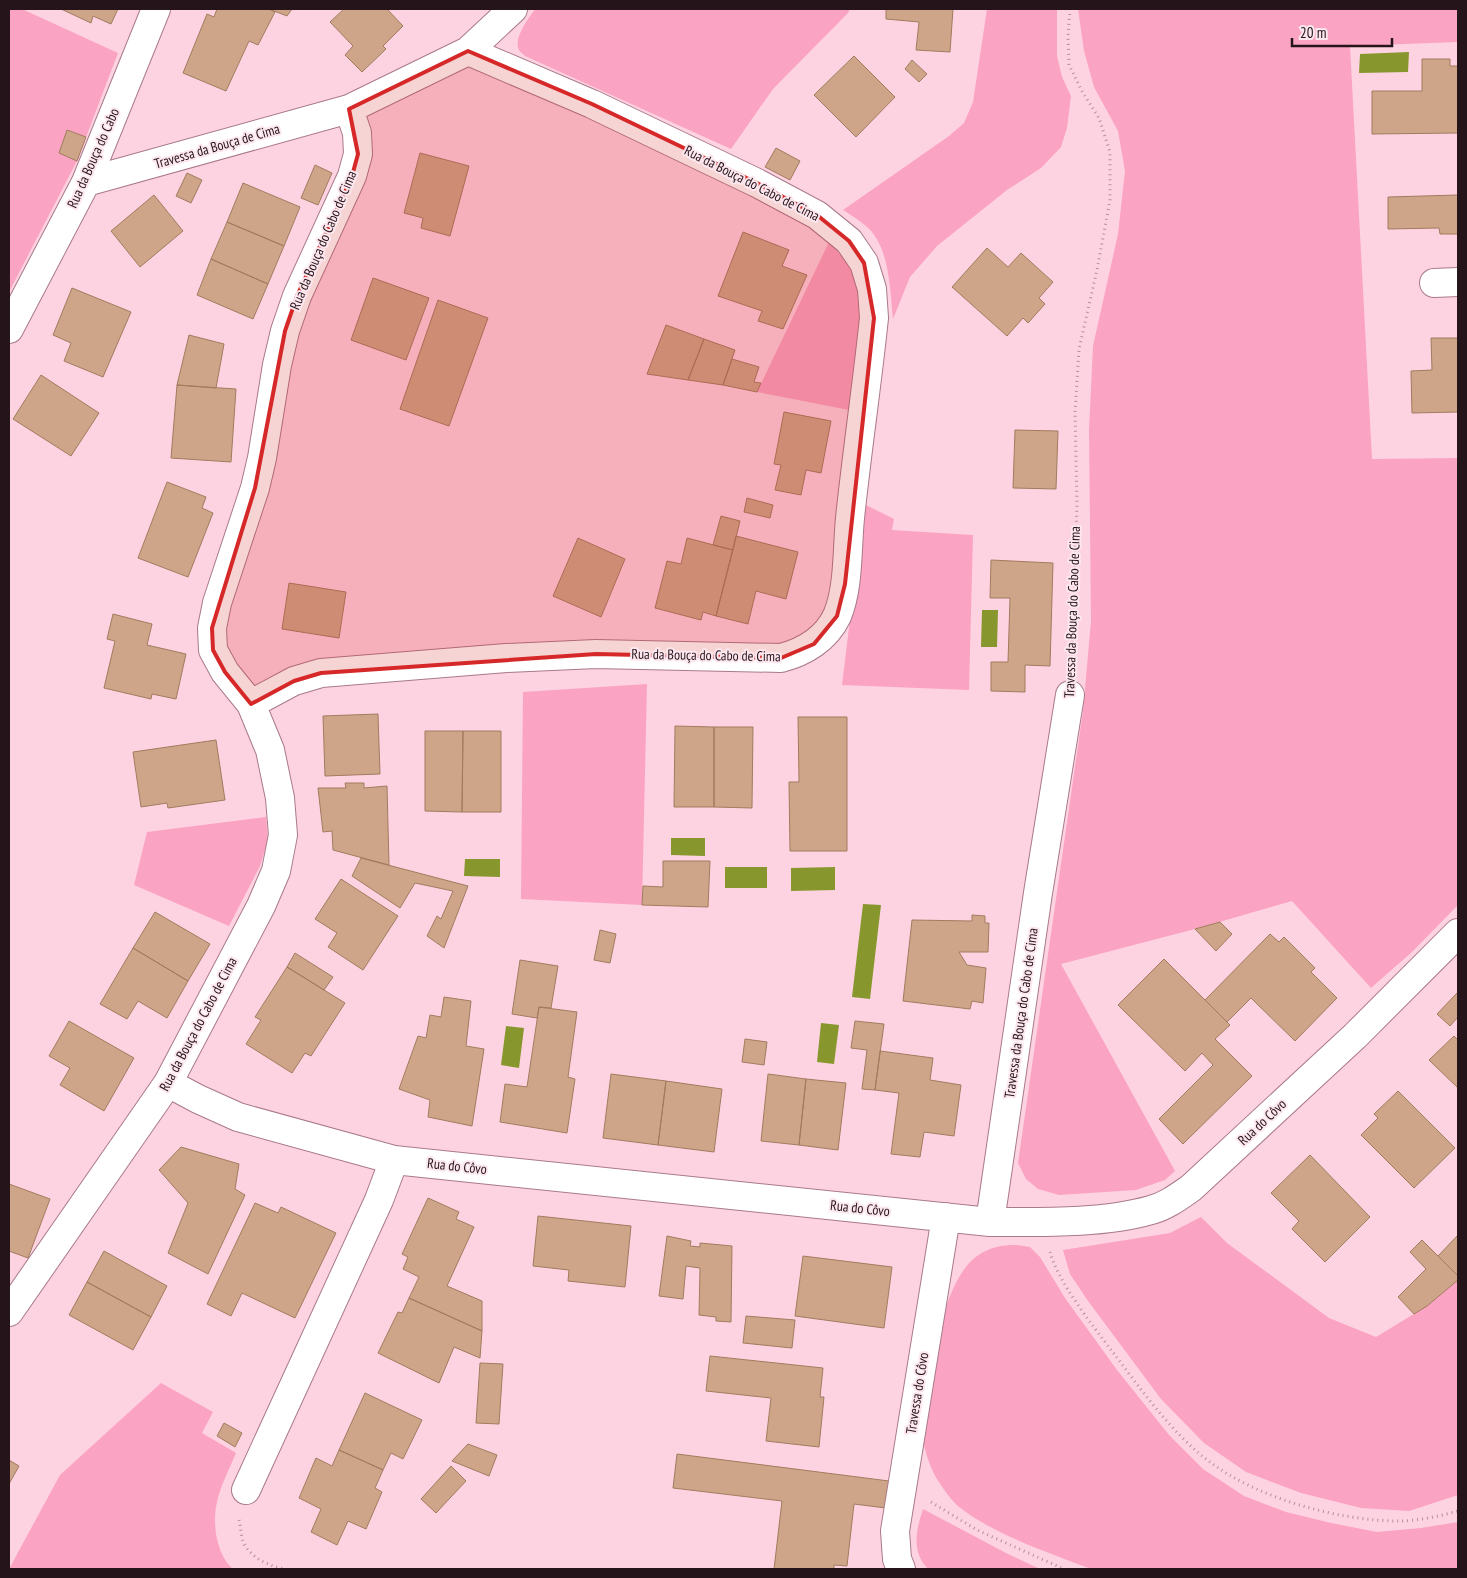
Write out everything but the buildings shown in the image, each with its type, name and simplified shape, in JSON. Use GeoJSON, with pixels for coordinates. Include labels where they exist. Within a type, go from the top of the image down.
{"type":"FeatureCollection","features":[{"type":"Feature","properties":{"kind":"street","name":"Rua da Bouça do Cabo"},"geometry":{"type":"LineString","coordinates":[[9,329],[86,182],[156,9]]}},
{"type":"Feature","properties":{"kind":"street"},"geometry":{"type":"LineString","coordinates":[[349,109],[468,51],[513,9]]}},
{"type":"Feature","properties":{"kind":"street","name":"Rua da Bouça do Cabo de Cima"},"geometry":{"type":"LineString","coordinates":[[251,704],[294,681],[321,673],[506,658],[596,654],[781,658],[798,654],[814,644],[825,633],[837,616],[845,584],[850,520],[874,318],[872,289],[864,263],[849,241],[816,215],[783,197],[592,104],[468,51]]}},
{"type":"Feature","properties":{"kind":"street","name":"Travessa da Bouça de Cima"},"geometry":{"type":"LineString","coordinates":[[86,182],[349,109]]}},
{"type":"Feature","properties":{"kind":"street","name":"Rua da Bouça do Cabo de Cima"},"geometry":{"type":"LineString","coordinates":[[9,1312],[168,1083],[261,906],[276,871],[283,835],[280,798],[270,750],[251,704],[225,672],[213,650],[212,628],[217,603],[255,488],[285,331],[297,296],[352,176],[358,154],[356,133],[349,109]]}},
{"type":"Feature","properties":{"kind":"street","name":"Travessa da Bouça do Cabo de Cima"},"geometry":{"type":"LineString","coordinates":[[990,1222],[1038,894],[1070,695]]}},
{"type":"Feature","properties":{"kind":"street","name":"Rua do Côvo"},"geometry":{"type":"LineString","coordinates":[[168,1083],[238,1117],[394,1160],[990,1222],[1067,1222],[1119,1216],[1151,1210],[1172,1201],[1191,1188],[1355,1036],[1458,933]]}},
{"type":"Feature","properties":{"kind":"street"},"geometry":{"type":"LineString","coordinates":[[246,1490],[386,1183],[394,1160]]}},
{"type":"Feature","properties":{"kind":"street","name":"Travessa do Côvo"},"geometry":{"type":"LineString","coordinates":[[901,1569],[897,1559],[895,1532],[946,1217]]}},
{"type":"Feature","properties":{"kind":"path","name":"Travessa da Bouça do Cabo de Cima"},"geometry":{"type":"LineString","coordinates":[[1070,9],[1068,36],[1069,65],[1083,93],[1099,118],[1110,152],[1110,200],[1097,270],[1079,349],[1075,413],[1077,505],[1070,695]]}},
{"type":"Feature","properties":{"kind":"path"},"geometry":{"type":"LineString","coordinates":[[1041,1222],[1052,1259],[1066,1285],[1104,1340],[1144,1393],[1188,1444],[1210,1462],[1233,1477],[1266,1493],[1354,1518],[1400,1521],[1442,1515],[1458,1510]]}},
{"type":"Feature","properties":{"kind":"path"},"geometry":{"type":"LineString","coordinates":[[904,1480],[937,1506],[977,1530],[1064,1569]]}},
{"type":"Feature","properties":{"kind":"path"},"geometry":{"type":"LineString","coordinates":[[246,1490],[239,1516],[243,1543],[256,1558],[275,1567],[285,1569]]}},
{"type":"Feature","properties":{"kind":"highlighted area"},"geometry":{"type":"Polygon","coordinates":[[[468,51],[592,104],[757,183],[817,215],[849,241],[864,263],[874,318],[845,584],[837,616],[814,644],[781,658],[596,654],[321,673],[294,681],[251,704],[225,672],[213,650],[212,628],[255,488],[285,331],[297,296],[352,176],[358,154],[349,109],[468,51]]]}},
{"type":"Feature","properties":{"kind":"shaded area"},"geometry":{"type":"Polygon","coordinates":[[[9,9],[22,9],[118,53],[77,161],[9,292],[9,9]]]}},
{"type":"Feature","properties":{"kind":"shaded area"},"geometry":{"type":"Polygon","coordinates":[[[535,9],[850,9],[773,89],[731,149],[525,56],[519,50],[518,40],[522,28],[535,9]]]}},
{"type":"Feature","properties":{"kind":"shaded area"},"geometry":{"type":"Polygon","coordinates":[[[987,9],[1057,9],[1057,56],[1062,77],[1071,96],[1067,128],[1061,147],[1041,168],[1007,190],[937,246],[910,277],[893,319],[887,270],[880,245],[866,226],[843,210],[949,136],[964,123],[973,102],[987,9]]]}},
{"type":"Feature","properties":{"kind":"shaded area"},"geometry":{"type":"Polygon","coordinates":[[[1078,9],[1458,9],[1458,42],[1350,46],[1372,459],[1458,458],[1458,905],[1413,951],[1371,988],[1292,901],[1061,964],[1175,1171],[1165,1180],[1136,1190],[1059,1195],[1038,1189],[1026,1179],[1018,1163],[1083,711],[1091,621],[1089,430],[1093,346],[1118,234],[1125,171],[1118,131],[1094,87],[1084,51],[1078,9]]]}},
{"type":"Feature","properties":{"kind":"shaded area"},"geometry":{"type":"Polygon","coordinates":[[[1409,52],[1408,72],[1359,73],[1360,54],[1409,52]]]}},
{"type":"Feature","properties":{"kind":"shaded area"},"geometry":{"type":"Polygon","coordinates":[[[829,242],[851,267],[861,301],[862,338],[849,410],[757,392],[829,242]]]}},
{"type":"Feature","properties":{"kind":"shaded area"},"geometry":{"type":"Polygon","coordinates":[[[864,504],[894,519],[892,530],[973,535],[969,690],[842,685],[864,504]]]}},
{"type":"Feature","properties":{"kind":"shaded area"},"geometry":{"type":"Polygon","coordinates":[[[982,610],[998,610],[997,647],[981,647],[982,610]]]}},
{"type":"Feature","properties":{"kind":"shaded area"},"geometry":{"type":"Polygon","coordinates":[[[647,684],[642,905],[521,899],[523,692],[647,684]]]}},
{"type":"Feature","properties":{"kind":"shaded area"},"geometry":{"type":"Polygon","coordinates":[[[266,817],[268,840],[260,866],[229,926],[134,885],[147,832],[266,817]]]}},
{"type":"Feature","properties":{"kind":"shaded area"},"geometry":{"type":"Polygon","coordinates":[[[671,838],[705,838],[705,856],[671,855],[671,838]]]}},
{"type":"Feature","properties":{"kind":"shaded area"},"geometry":{"type":"Polygon","coordinates":[[[465,859],[500,859],[500,877],[464,876],[465,859]]]}},
{"type":"Feature","properties":{"kind":"shaded area"},"geometry":{"type":"Polygon","coordinates":[[[725,867],[767,867],[767,888],[725,888],[725,867]]]}},
{"type":"Feature","properties":{"kind":"shaded area"},"geometry":{"type":"Polygon","coordinates":[[[835,867],[835,890],[791,891],[791,868],[835,867]]]}},
{"type":"Feature","properties":{"kind":"shaded area"},"geometry":{"type":"Polygon","coordinates":[[[863,904],[881,905],[870,999],[852,997],[863,904]]]}},
{"type":"Feature","properties":{"kind":"shaded area"},"geometry":{"type":"Polygon","coordinates":[[[821,1023],[839,1025],[834,1064],[817,1062],[821,1023]]]}},
{"type":"Feature","properties":{"kind":"shaded area"},"geometry":{"type":"Polygon","coordinates":[[[506,1026],[524,1028],[519,1068],[501,1065],[506,1026]]]}},
{"type":"Feature","properties":{"kind":"shaded area"},"geometry":{"type":"Polygon","coordinates":[[[1201,1217],[1227,1243],[1329,1318],[1376,1337],[1427,1306],[1458,1280],[1458,1495],[1409,1511],[1361,1508],[1301,1493],[1246,1472],[1204,1443],[1161,1399],[1070,1274],[1063,1250],[1170,1233],[1201,1217]]]}},
{"type":"Feature","properties":{"kind":"shaded area"},"geometry":{"type":"Polygon","coordinates":[[[1017,1245],[1030,1247],[1040,1257],[1065,1298],[1117,1370],[1169,1435],[1203,1469],[1244,1496],[1286,1512],[1331,1523],[1377,1532],[1458,1522],[1458,1569],[1091,1569],[1004,1534],[958,1506],[935,1476],[923,1439],[921,1416],[933,1355],[949,1298],[966,1266],[986,1250],[1001,1246],[1017,1245]]]}},
{"type":"Feature","properties":{"kind":"shaded area"},"geometry":{"type":"Polygon","coordinates":[[[161,1383],[213,1412],[202,1433],[236,1453],[222,1485],[215,1515],[215,1527],[220,1548],[225,1559],[233,1569],[9,1569],[60,1475],[161,1383]]]}},
{"type":"Feature","properties":{"kind":"shaded area"},"geometry":{"type":"Polygon","coordinates":[[[923,1509],[1040,1569],[928,1569],[919,1555],[916,1540],[923,1509]]]}}]}
